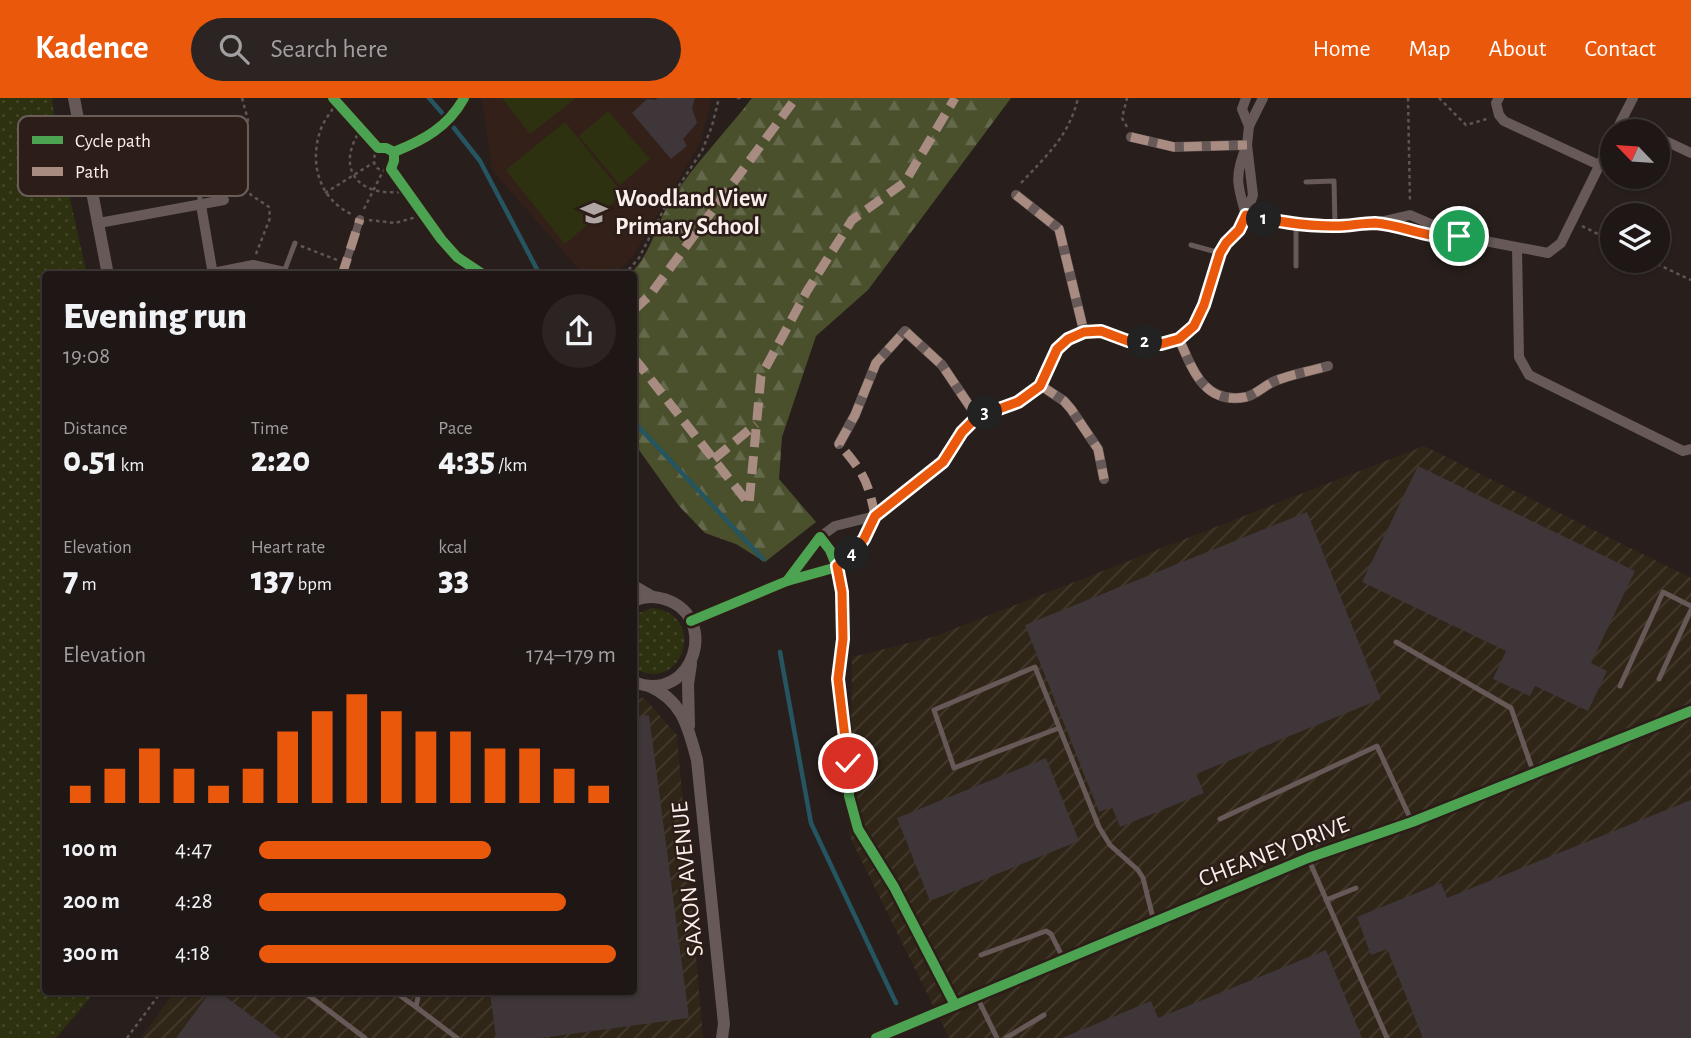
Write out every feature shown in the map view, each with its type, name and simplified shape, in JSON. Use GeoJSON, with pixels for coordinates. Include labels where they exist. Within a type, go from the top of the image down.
{"type":"FeatureCollection","features":[{"type":"Feature","properties":{"kind":"street"},"geometry":{"type":"LineString","coordinates":[[74,98],[78,116]]}},
{"type":"Feature","properties":{"kind":"street"},"geometry":{"type":"LineString","coordinates":[[1246,98],[1242,109],[1249,127]]}},
{"type":"Feature","properties":{"kind":"street"},"geometry":{"type":"LineString","coordinates":[[637,587],[682,608],[691,621],[786,581],[837,566],[858,547],[875,516],[943,462],[962,432],[977,417],[1018,402],[1040,386],[1057,349],[1068,339],[1084,332],[1101,331],[1128,341],[1161,344],[1179,339],[1194,326],[1204,305],[1220,253],[1239,230],[1253,195],[1247,145],[1249,127],[1263,98]]}},
{"type":"Feature","properties":{"kind":"street"},"geometry":{"type":"LineString","coordinates":[[1246,215],[1296,225],[1335,226],[1375,223],[1410,215],[1459,236],[1548,253],[1561,243],[1599,165],[1504,121],[1499,115],[1496,103],[1499,98]]}},
{"type":"Feature","properties":{"kind":"street"},"geometry":{"type":"LineString","coordinates":[[1622,119],[1633,98]]}},
{"type":"Feature","properties":{"kind":"street"},"geometry":{"type":"LineString","coordinates":[[1131,137],[1174,147],[1247,145]]}},
{"type":"Feature","properties":{"kind":"street"},"geometry":{"type":"LineString","coordinates":[[1670,143],[1691,153]]}},
{"type":"Feature","properties":{"kind":"street"},"geometry":{"type":"LineString","coordinates":[[1016,195],[1059,229],[1084,332]]}},
{"type":"Feature","properties":{"kind":"street"},"geometry":{"type":"LineString","coordinates":[[94,196],[107,271]]}},
{"type":"Feature","properties":{"kind":"street"},"geometry":{"type":"LineString","coordinates":[[99,223],[224,200]]}},
{"type":"Feature","properties":{"kind":"street"},"geometry":{"type":"LineString","coordinates":[[201,205],[212,271]]}},
{"type":"Feature","properties":{"kind":"street"},"geometry":{"type":"LineString","coordinates":[[343,271],[360,219]]}},
{"type":"Feature","properties":{"kind":"street"},"geometry":{"type":"LineString","coordinates":[[1375,223],[1429,236],[1459,236]]}},
{"type":"Feature","properties":{"kind":"street"},"geometry":{"type":"LineString","coordinates":[[1517,248],[1519,357],[1529,375],[1684,451],[1691,449]]}},
{"type":"Feature","properties":{"kind":"street"},"geometry":{"type":"LineString","coordinates":[[226,271],[253,265],[276,271]]}},
{"type":"Feature","properties":{"kind":"street"},"geometry":{"type":"LineString","coordinates":[[839,444],[855,415],[876,363],[905,331],[942,365],[977,417]]}},
{"type":"Feature","properties":{"kind":"street"},"geometry":{"type":"LineString","coordinates":[[1179,339],[1194,373],[1207,390],[1224,398],[1248,396],[1274,381],[1328,366]]}},
{"type":"Feature","properties":{"kind":"street"},"geometry":{"type":"LineString","coordinates":[[1040,386],[1064,401],[1071,409],[1098,449],[1104,479]]}},
{"type":"Feature","properties":{"kind":"street"},"geometry":{"type":"LineString","coordinates":[[786,581],[820,537],[835,526],[875,516]]}},
{"type":"Feature","properties":{"kind":"street"},"geometry":{"type":"LineString","coordinates":[[637,600],[653,596]]}},
{"type":"Feature","properties":{"kind":"street","name":"SAXON AVENUE"},"geometry":{"type":"LineString","coordinates":[[689,730],[688,684],[696,648],[696,634],[691,621]]}},
{"type":"Feature","properties":{"kind":"street"},"geometry":{"type":"LineString","coordinates":[[637,683],[649,686],[673,681],[684,673],[692,661]]}},
{"type":"Feature","properties":{"kind":"street","name":"SAXON AVENUE"},"geometry":{"type":"LineString","coordinates":[[649,686],[663,692],[676,704],[689,730],[697,760],[724,1024],[722,1038]]}},
{"type":"Feature","properties":{"kind":"street","name":"CHEANEY DRIVE"},"geometry":{"type":"LineString","coordinates":[[876,1038],[1308,858],[1412,822],[1691,711]]}},
{"type":"Feature","properties":{"kind":"street","name":"SAXON AVENUE"},"geometry":{"type":"LineString","coordinates":[[724,1024],[730,1038]]}},
{"type":"Feature","properties":{"kind":"lane"},"geometry":{"type":"LineString","coordinates":[[1306,182],[1334,181],[1335,226]]}},
{"type":"Feature","properties":{"kind":"lane"},"geometry":{"type":"LineString","coordinates":[[200,196],[201,205]]}},
{"type":"Feature","properties":{"kind":"lane"},"geometry":{"type":"LineString","coordinates":[[1296,225],[1296,266]]}},
{"type":"Feature","properties":{"kind":"lane"},"geometry":{"type":"LineString","coordinates":[[285,271],[295,243]]}},
{"type":"Feature","properties":{"kind":"lane"},"geometry":{"type":"LineString","coordinates":[[1191,245],[1220,253]]}},
{"type":"Feature","properties":{"kind":"lane"},"geometry":{"type":"LineString","coordinates":[[1620,686],[1663,592],[1691,608],[1659,679]]}},
{"type":"Feature","properties":{"kind":"lane"},"geometry":{"type":"LineString","coordinates":[[1396,642],[1511,708],[1534,774]]}},
{"type":"Feature","properties":{"kind":"lane"},"geometry":{"type":"LineString","coordinates":[[1059,728],[954,768],[934,710],[1035,667],[1099,827],[1110,845],[1138,870],[1143,878],[1153,922]]}},
{"type":"Feature","properties":{"kind":"lane"},"geometry":{"type":"LineString","coordinates":[[1220,819],[1377,746],[1412,822]]}},
{"type":"Feature","properties":{"kind":"lane"},"geometry":{"type":"LineString","coordinates":[[1308,858],[1387,1038]]}},
{"type":"Feature","properties":{"kind":"lane"},"geometry":{"type":"LineString","coordinates":[[1326,900],[1356,888]]}},
{"type":"Feature","properties":{"kind":"lane"},"geometry":{"type":"LineString","coordinates":[[981,955],[1045,930],[1051,934],[1064,960]]}},
{"type":"Feature","properties":{"kind":"lane"},"geometry":{"type":"LineString","coordinates":[[308,995],[365,1038]]}},
{"type":"Feature","properties":{"kind":"lane"},"geometry":{"type":"LineString","coordinates":[[399,995],[457,1038]]}},
{"type":"Feature","properties":{"kind":"lane"},"geometry":{"type":"LineString","coordinates":[[416,1007],[418,995]]}},
{"type":"Feature","properties":{"kind":"lane"},"geometry":{"type":"LineString","coordinates":[[976,996],[997,1038]]}},
{"type":"Feature","properties":{"kind":"lane"},"geometry":{"type":"LineString","coordinates":[[1006,1038],[1044,1015]]}},
{"type":"Feature","properties":{"kind":"path"},"geometry":{"type":"LineString","coordinates":[[242,98],[247,116]]}},
{"type":"Feature","properties":{"kind":"path"},"geometry":{"type":"LineString","coordinates":[[628,271],[639,258],[666,205],[702,151],[719,98]]}},
{"type":"Feature","properties":{"kind":"path"},"geometry":{"type":"LineString","coordinates":[[737,98],[742,98]]}},
{"type":"Feature","properties":{"kind":"path"},"geometry":{"type":"LineString","coordinates":[[1021,183],[1061,140],[1078,98]]}},
{"type":"Feature","properties":{"kind":"path"},"geometry":{"type":"LineString","coordinates":[[1127,98],[1122,117],[1131,137]]}},
{"type":"Feature","properties":{"kind":"path"},"geometry":{"type":"LineString","coordinates":[[1408,98],[1410,215]]}},
{"type":"Feature","properties":{"kind":"path"},"geometry":{"type":"LineString","coordinates":[[1439,98],[1466,125],[1499,115]]}},
{"type":"Feature","properties":{"kind":"path"},"geometry":{"type":"LineString","coordinates":[[346,112],[382,148],[373,156],[373,163]]}},
{"type":"Feature","properties":{"kind":"path"},"geometry":{"type":"LineString","coordinates":[[346,112],[352,176],[360,184],[418,207]]}},
{"type":"Feature","properties":{"kind":"path"},"geometry":{"type":"LineString","coordinates":[[346,112],[323,125],[317,143],[318,176],[324,193],[342,211],[360,219],[395,223],[418,207]]}},
{"type":"Feature","properties":{"kind":"path"},"geometry":{"type":"LineString","coordinates":[[324,193],[373,163],[389,167],[418,207]]}},
{"type":"Feature","properties":{"kind":"path"},"geometry":{"type":"LineString","coordinates":[[360,219],[389,167]]}},
{"type":"Feature","properties":{"kind":"path"},"geometry":{"type":"LineString","coordinates":[[248,190],[269,207],[270,218],[253,265]]}},
{"type":"Feature","properties":{"kind":"path"},"geometry":{"type":"LineString","coordinates":[[1573,222],[1600,235]]}},
{"type":"Feature","properties":{"kind":"path"},"geometry":{"type":"LineString","coordinates":[[295,243],[346,263]]}},
{"type":"Feature","properties":{"kind":"path"},"geometry":{"type":"LineString","coordinates":[[1670,270],[1691,280]]}},
{"type":"Feature","properties":{"kind":"path"},"geometry":{"type":"LineString","coordinates":[[127,1038],[159,995]]}},
{"type":"Feature","properties":{"kind":"shaded area","name":"Woodland View Primary School"},"geometry":{"type":"Polygon","coordinates":[[[482,98],[712,98],[701,141],[633,256],[619,271],[580,271],[492,170],[482,98]]]}},
{"type":"Feature","properties":{"kind":"shaded area"},"geometry":{"type":"Polygon","coordinates":[[[1424,446],[1691,578],[1691,1038],[949,1038],[850,837],[852,657],[933,637],[1424,446]]]}},
{"type":"Feature","properties":{"kind":"shaded area"},"geometry":{"type":"Polygon","coordinates":[[[644,698],[677,735],[703,1038],[141,1038],[172,995],[637,995],[637,699],[644,698]]]}},
{"type":"Feature","properties":{"kind":"green space"},"geometry":{"type":"Polygon","coordinates":[[[0,98],[52,98],[54,116],[18,116],[18,196],[69,196],[86,271],[42,271],[42,995],[92,995],[56,1038],[0,1038],[0,98]]]}},
{"type":"Feature","properties":{"kind":"green space"},"geometry":{"type":"Polygon","coordinates":[[[502,98],[576,98],[530,134],[502,98]]]}},
{"type":"Feature","properties":{"kind":"green space"},"geometry":{"type":"Polygon","coordinates":[[[752,98],[1011,98],[868,290],[816,336],[782,437],[779,479],[816,522],[765,562],[736,544],[705,533],[679,506],[637,447],[637,271],[633,271],[643,258],[671,200],[700,160],[752,98]]]}},
{"type":"Feature","properties":{"kind":"green space"},"geometry":{"type":"Polygon","coordinates":[[[608,111],[650,159],[620,185],[579,136],[608,111]]]}},
{"type":"Feature","properties":{"kind":"green space"},"geometry":{"type":"Polygon","coordinates":[[[565,122],[623,194],[565,244],[506,170],[565,122]]]}},
{"type":"Feature","properties":{"kind":"green space"},"geometry":{"type":"Polygon","coordinates":[[[652,608],[670,614],[680,624],[684,637],[682,651],[676,663],[665,671],[651,674],[637,669],[637,614],[652,608]]]}},
{"type":"Feature","properties":{"kind":"building"},"geometry":{"type":"Polygon","coordinates":[[[695,98],[692,108],[697,123],[683,139],[687,146],[671,159],[632,113],[647,99],[695,98]]]}},
{"type":"Feature","properties":{"kind":"building"},"geometry":{"type":"Polygon","coordinates":[[[1418,466],[1635,571],[1591,663],[1607,671],[1588,711],[1535,686],[1530,696],[1493,679],[1506,651],[1362,582],[1418,466]]]}},
{"type":"Feature","properties":{"kind":"building"},"geometry":{"type":"Polygon","coordinates":[[[1307,512],[1381,699],[1196,774],[1204,793],[1120,827],[1112,807],[1099,812],[1025,625],[1307,512]]]}},
{"type":"Feature","properties":{"kind":"building"},"geometry":{"type":"Polygon","coordinates":[[[649,715],[689,1018],[541,1038],[496,1038],[490,995],[637,995],[637,717],[649,715]]]}},
{"type":"Feature","properties":{"kind":"building"},"geometry":{"type":"Polygon","coordinates":[[[1046,758],[1079,841],[930,901],[897,818],[1046,758]]]}},
{"type":"Feature","properties":{"kind":"building"},"geometry":{"type":"Polygon","coordinates":[[[1691,800],[1691,1038],[1423,1038],[1387,949],[1371,955],[1357,917],[1441,883],[1447,898],[1691,800]]]}},
{"type":"Feature","properties":{"kind":"building"},"geometry":{"type":"Polygon","coordinates":[[[1326,950],[1362,1038],[1062,1038],[1151,1001],[1158,1018],[1326,950]]]}},
{"type":"Feature","properties":{"kind":"building"},"geometry":{"type":"Polygon","coordinates":[[[208,995],[223,995],[281,1038],[176,1038],[208,995]]]}},
{"type":"Feature","properties":{"kind":"waterway"},"geometry":{"type":"LineString","coordinates":[[429,98],[443,114]]}},
{"type":"Feature","properties":{"kind":"waterway"},"geometry":{"type":"LineString","coordinates":[[454,128],[480,161],[538,271]]}},
{"type":"Feature","properties":{"kind":"waterway"},"geometry":{"type":"LineString","coordinates":[[637,425],[763,559]]}},
{"type":"Feature","properties":{"kind":"waterway"},"geometry":{"type":"LineString","coordinates":[[780,652],[811,823],[896,1003]]}},
{"type":"Feature","properties":{"kind":"marked path"},"geometry":{"type":"LineString","coordinates":[[637,307],[650,295],[796,98]]}},
{"type":"Feature","properties":{"kind":"marked path"},"geometry":{"type":"LineString","coordinates":[[637,362],[749,504],[761,376],[807,291],[852,220],[905,182],[955,98]]}},
{"type":"Feature","properties":{"kind":"marked path"},"geometry":{"type":"LineString","coordinates":[[1131,137],[1174,147],[1247,145]]}},
{"type":"Feature","properties":{"kind":"marked path"},"geometry":{"type":"LineString","coordinates":[[1016,195],[1059,229],[1084,332]]}},
{"type":"Feature","properties":{"kind":"marked path"},"geometry":{"type":"LineString","coordinates":[[343,271],[360,219]]}},
{"type":"Feature","properties":{"kind":"marked path"},"geometry":{"type":"LineString","coordinates":[[875,516],[863,477],[839,444],[855,415],[876,363],[905,331],[942,365],[977,417]]}},
{"type":"Feature","properties":{"kind":"marked path"},"geometry":{"type":"LineString","coordinates":[[1179,339],[1202,383],[1220,396],[1246,397],[1281,379],[1328,366]]}},
{"type":"Feature","properties":{"kind":"marked path"},"geometry":{"type":"LineString","coordinates":[[1040,385],[1071,409],[1098,449],[1104,479]]}},
{"type":"Feature","properties":{"kind":"marked path"},"geometry":{"type":"LineString","coordinates":[[714,459],[756,424]]}},
{"type":"Feature","properties":{"kind":"cycle path"},"geometry":{"type":"LineString","coordinates":[[333,98],[378,148],[394,152],[391,169],[441,239],[457,257],[478,271]]}},
{"type":"Feature","properties":{"kind":"cycle path"},"geometry":{"type":"LineString","coordinates":[[394,152],[415,143],[443,125],[464,98]]}},
{"type":"Feature","properties":{"kind":"cycle path"},"geometry":{"type":"LineString","coordinates":[[837,567],[787,581],[820,537],[830,550],[837,567],[842,592],[843,639],[838,679],[849,796],[858,829],[894,887],[955,1005]]}},
{"type":"Feature","properties":{"kind":"cycle path"},"geometry":{"type":"LineString","coordinates":[[691,621],[787,581]]}},
{"type":"Feature","properties":{"kind":"cycle path"},"geometry":{"type":"LineString","coordinates":[[876,1038],[1308,858],[1412,822],[1691,711]]}},
{"type":"Feature","properties":{"kind":"place","name":"Woodland View Primary School"},"geometry":{"type":"Point","coordinates":[594,213]}},
{"type":"Feature","properties":{"kind":"route"},"geometry":{"type":"LineString","coordinates":[[848,763],[838,679],[843,639],[842,592],[837,566],[852,555],[864,539],[875,516],[943,462],[962,432],[977,417],[1018,402],[1031,394],[1040,386],[1057,349],[1068,339],[1084,332],[1101,331],[1128,341],[1161,344],[1179,339],[1194,326],[1204,305],[1220,253],[1239,230],[1246,215],[1296,225],[1375,223],[1429,236],[1459,236]]}}]}
